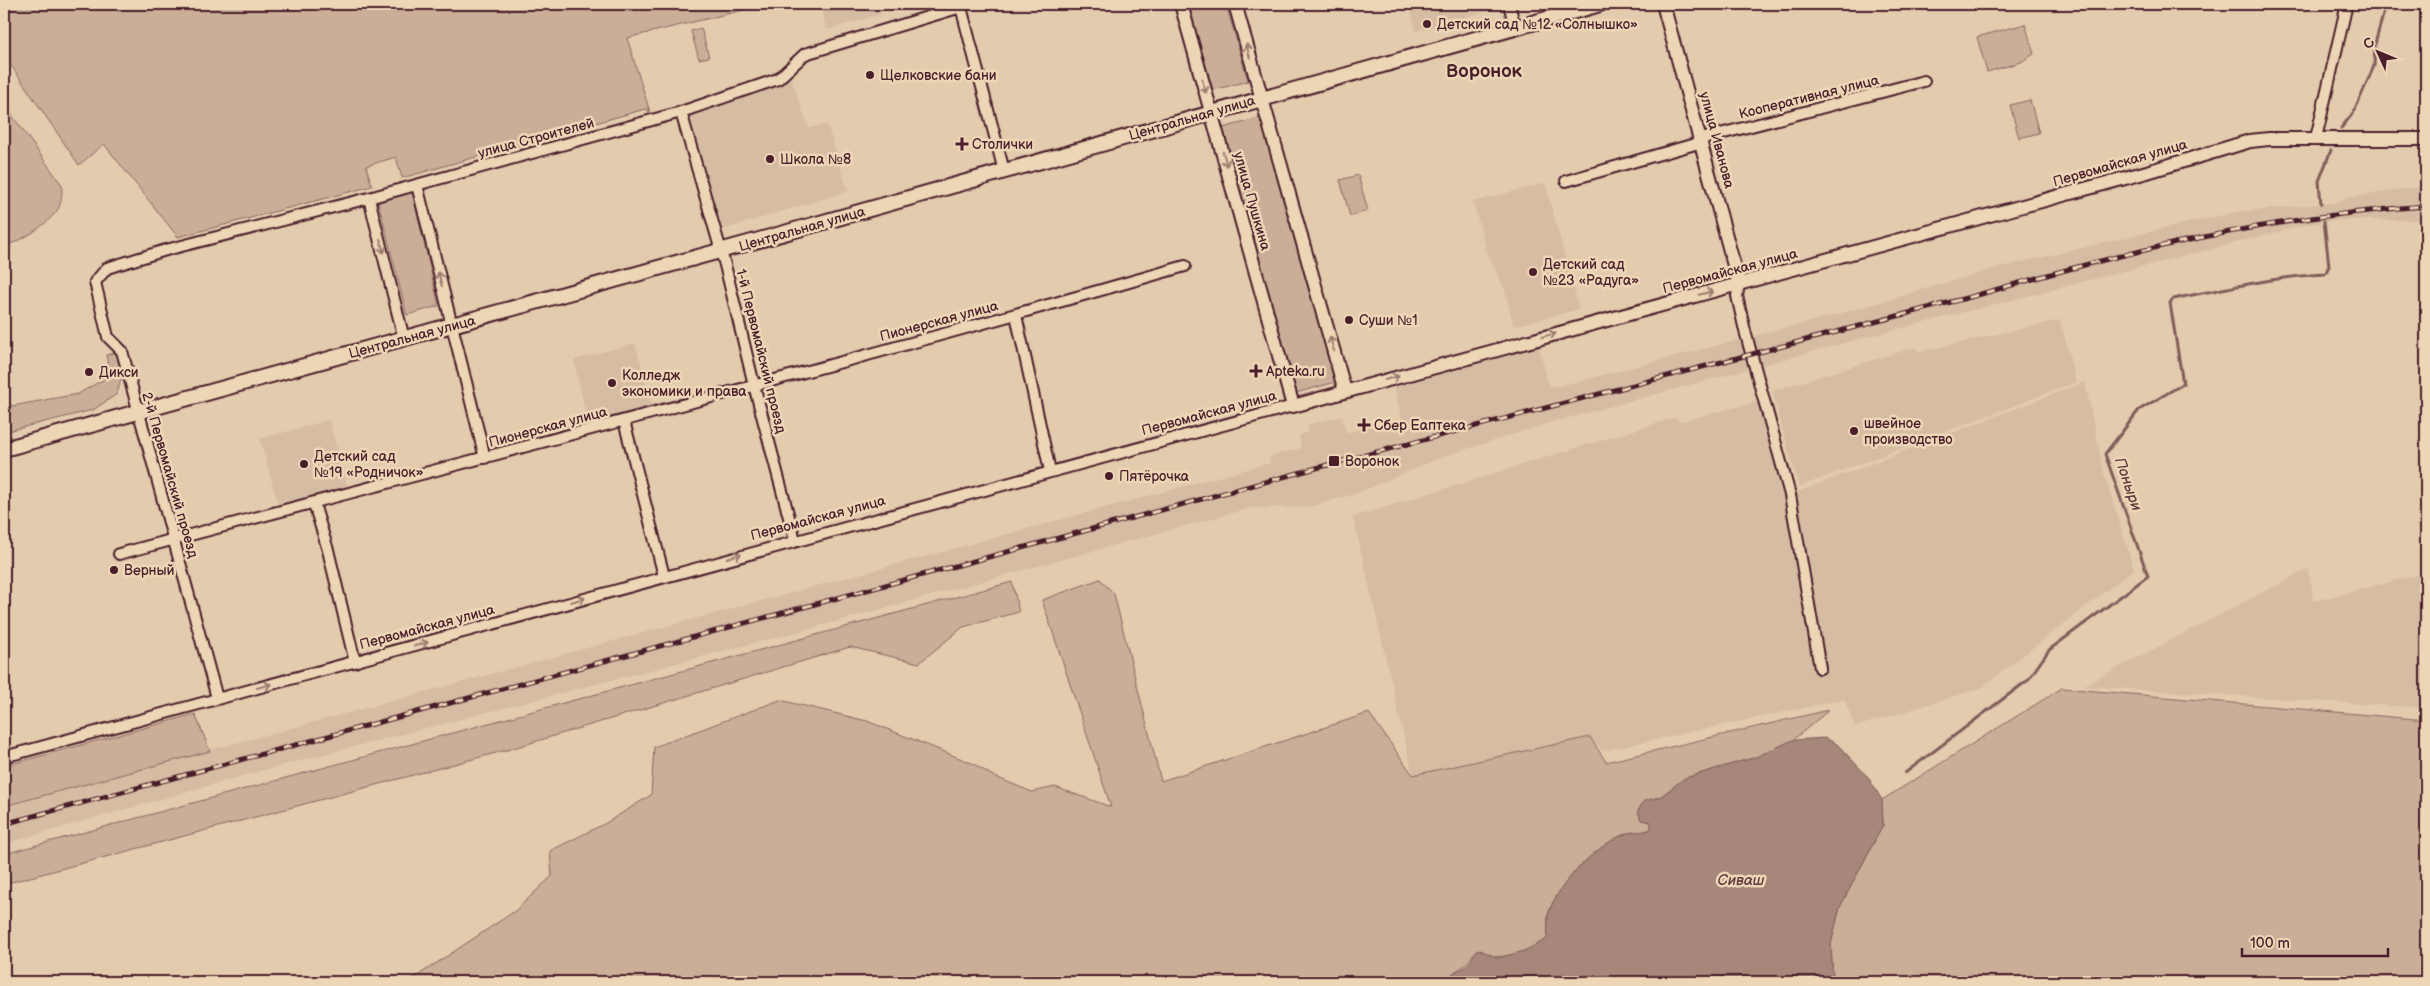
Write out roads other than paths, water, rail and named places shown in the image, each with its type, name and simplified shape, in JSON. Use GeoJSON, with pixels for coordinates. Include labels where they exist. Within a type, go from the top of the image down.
{"type":"FeatureCollection","features":[{"type":"Feature","properties":{"kind":"main road","name":"Центральная улица"},"geometry":{"type":"LineString","coordinates":[[4,450],[721,252],[1261,98],[1600,4]]}},
{"type":"Feature","properties":{"kind":"street","name":"улица Пушкина"},"geometry":{"type":"LineString","coordinates":[[1181,4],[1293,406]]}},
{"type":"Feature","properties":{"kind":"street"},"geometry":{"type":"LineString","coordinates":[[1235,4],[1345,391]]}},
{"type":"Feature","properties":{"kind":"street"},"geometry":{"type":"LineString","coordinates":[[1509,4],[1515,27]]}},
{"type":"Feature","properties":{"kind":"street","name":"улица Иванова"},"geometry":{"type":"LineString","coordinates":[[1663,4],[1739,284]]}},
{"type":"Feature","properties":{"kind":"street"},"geometry":{"type":"LineString","coordinates":[[2316,138],[2347,4]]}},
{"type":"Feature","properties":{"kind":"street","name":"улица Строителей"},"geometry":{"type":"LineString","coordinates":[[107,268],[166,250],[369,198],[681,112],[778,79],[805,54],[961,7],[1004,171]]}},
{"type":"Feature","properties":{"kind":"street","name":"Кооперативная улица"},"geometry":{"type":"LineString","coordinates":[[1566,181],[1701,141],[1924,81]]}},
{"type":"Feature","properties":{"kind":"street","name":"1-й Первомайский проезд"},"geometry":{"type":"LineString","coordinates":[[681,112],[721,252],[795,540]]}},
{"type":"Feature","properties":{"kind":"street","name":"Первомайская улица"},"geometry":{"type":"LineString","coordinates":[[4,756],[1739,284],[2147,172],[2250,141],[2316,138],[2426,139]]}},
{"type":"Feature","properties":{"kind":"street"},"geometry":{"type":"LineString","coordinates":[[417,185],[485,458]]}},
{"type":"Feature","properties":{"kind":"street"},"geometry":{"type":"LineString","coordinates":[[369,198],[404,339]]}},
{"type":"Feature","properties":{"kind":"street","name":"Пионерская улица"},"geometry":{"type":"LineString","coordinates":[[120,554],[314,504],[1016,315],[1185,266]]}},
{"type":"Feature","properties":{"kind":"street","name":"2-й Первомайский проезд"},"geometry":{"type":"LineString","coordinates":[[107,268],[95,282],[108,336],[122,351],[217,698]]}},
{"type":"Feature","properties":{"kind":"street"},"geometry":{"type":"LineString","coordinates":[[1739,284],[1737,296],[1745,331],[1790,495],[1820,668]]}},
{"type":"Feature","properties":{"kind":"street"},"geometry":{"type":"LineString","coordinates":[[1016,315],[1050,471]]}},
{"type":"Feature","properties":{"kind":"street"},"geometry":{"type":"LineString","coordinates":[[624,421],[664,576]]}},
{"type":"Feature","properties":{"kind":"street"},"geometry":{"type":"LineString","coordinates":[[314,504],[328,550],[355,662]]}},
{"type":"Feature","properties":{"kind":"water","name":"Сиваш"},"geometry":{"type":"Polygon","coordinates":[[[1825,738],[1837,744],[1868,777],[1882,800],[1883,825],[1840,907],[1831,944],[1833,982],[1446,982],[1451,975],[1466,966],[1478,949],[1498,958],[1524,951],[1547,939],[1548,915],[1553,903],[1569,878],[1580,866],[1604,845],[1617,838],[1628,833],[1651,829],[1651,822],[1641,820],[1638,811],[1644,801],[1660,797],[1685,778],[1756,757],[1793,740],[1825,738]]]}},
{"type":"Feature","properties":{"kind":"waterway","name":"Поныри"},"geometry":{"type":"LineString","coordinates":[[2341,128],[2354,112],[2374,66],[2375,44],[2386,4]]}},
{"type":"Feature","properties":{"kind":"waterway","name":"Поныри"},"geometry":{"type":"LineString","coordinates":[[2321,204],[2319,181],[2331,150]]}},
{"type":"Feature","properties":{"kind":"waterway","name":"Поныри"},"geometry":{"type":"LineString","coordinates":[[1905,773],[2028,680],[2049,650],[2148,576],[2105,454],[2139,410],[2183,384],[2170,303],[2173,299],[2249,284],[2325,274],[2329,266],[2324,221]]}},
{"type":"Feature","properties":{"kind":"railway"},"geometry":{"type":"LineString","coordinates":[[4,824],[1335,463],[1974,296],[2085,265],[2198,238],[2254,227],[2368,211],[2426,206]]}},
{"type":"Feature","properties":{"kind":"place","name":"Детский сад №12 «Солнышко»"},"geometry":{"type":"Point","coordinates":[1427,24]}},
{"type":"Feature","properties":{"kind":"place","name":"Щелковские бани"},"geometry":{"type":"Point","coordinates":[870,75]}},
{"type":"Feature","properties":{"kind":"place","name":"Столички"},"geometry":{"type":"Point","coordinates":[962,144]}},
{"type":"Feature","properties":{"kind":"place","name":"Школа №8"},"geometry":{"type":"Point","coordinates":[770,159]}},
{"type":"Feature","properties":{"kind":"place","name":"Детский сад №23 «Радуга»"},"geometry":{"type":"Point","coordinates":[1533,272]}},
{"type":"Feature","properties":{"kind":"place","name":"Суши №1"},"geometry":{"type":"Point","coordinates":[1349,320]}},
{"type":"Feature","properties":{"kind":"place","name":"Apteka.ru"},"geometry":{"type":"Point","coordinates":[1256,371]}},
{"type":"Feature","properties":{"kind":"place","name":"Дикси"},"geometry":{"type":"Point","coordinates":[89,372]}},
{"type":"Feature","properties":{"kind":"place","name":"Колледж экономики и права"},"geometry":{"type":"Point","coordinates":[612,383]}},
{"type":"Feature","properties":{"kind":"place","name":"Сбер Еаптека"},"geometry":{"type":"Point","coordinates":[1364,425]}},
{"type":"Feature","properties":{"kind":"place","name":"швейное производство"},"geometry":{"type":"Point","coordinates":[1854,431]}},
{"type":"Feature","properties":{"kind":"place","name":"Воронок"},"geometry":{"type":"Point","coordinates":[1334,461]}},
{"type":"Feature","properties":{"kind":"place","name":"Детский сад №19 «Родничок»"},"geometry":{"type":"Point","coordinates":[304,464]}},
{"type":"Feature","properties":{"kind":"place","name":"Пятёрочка"},"geometry":{"type":"Point","coordinates":[1109,476]}},
{"type":"Feature","properties":{"kind":"place","name":"Верный"},"geometry":{"type":"Point","coordinates":[114,570]}},
{"type":"Feature","properties":{"kind":"district","name":"Воронок"},"geometry":{"type":"Point","coordinates":[1484,71]}}]}
